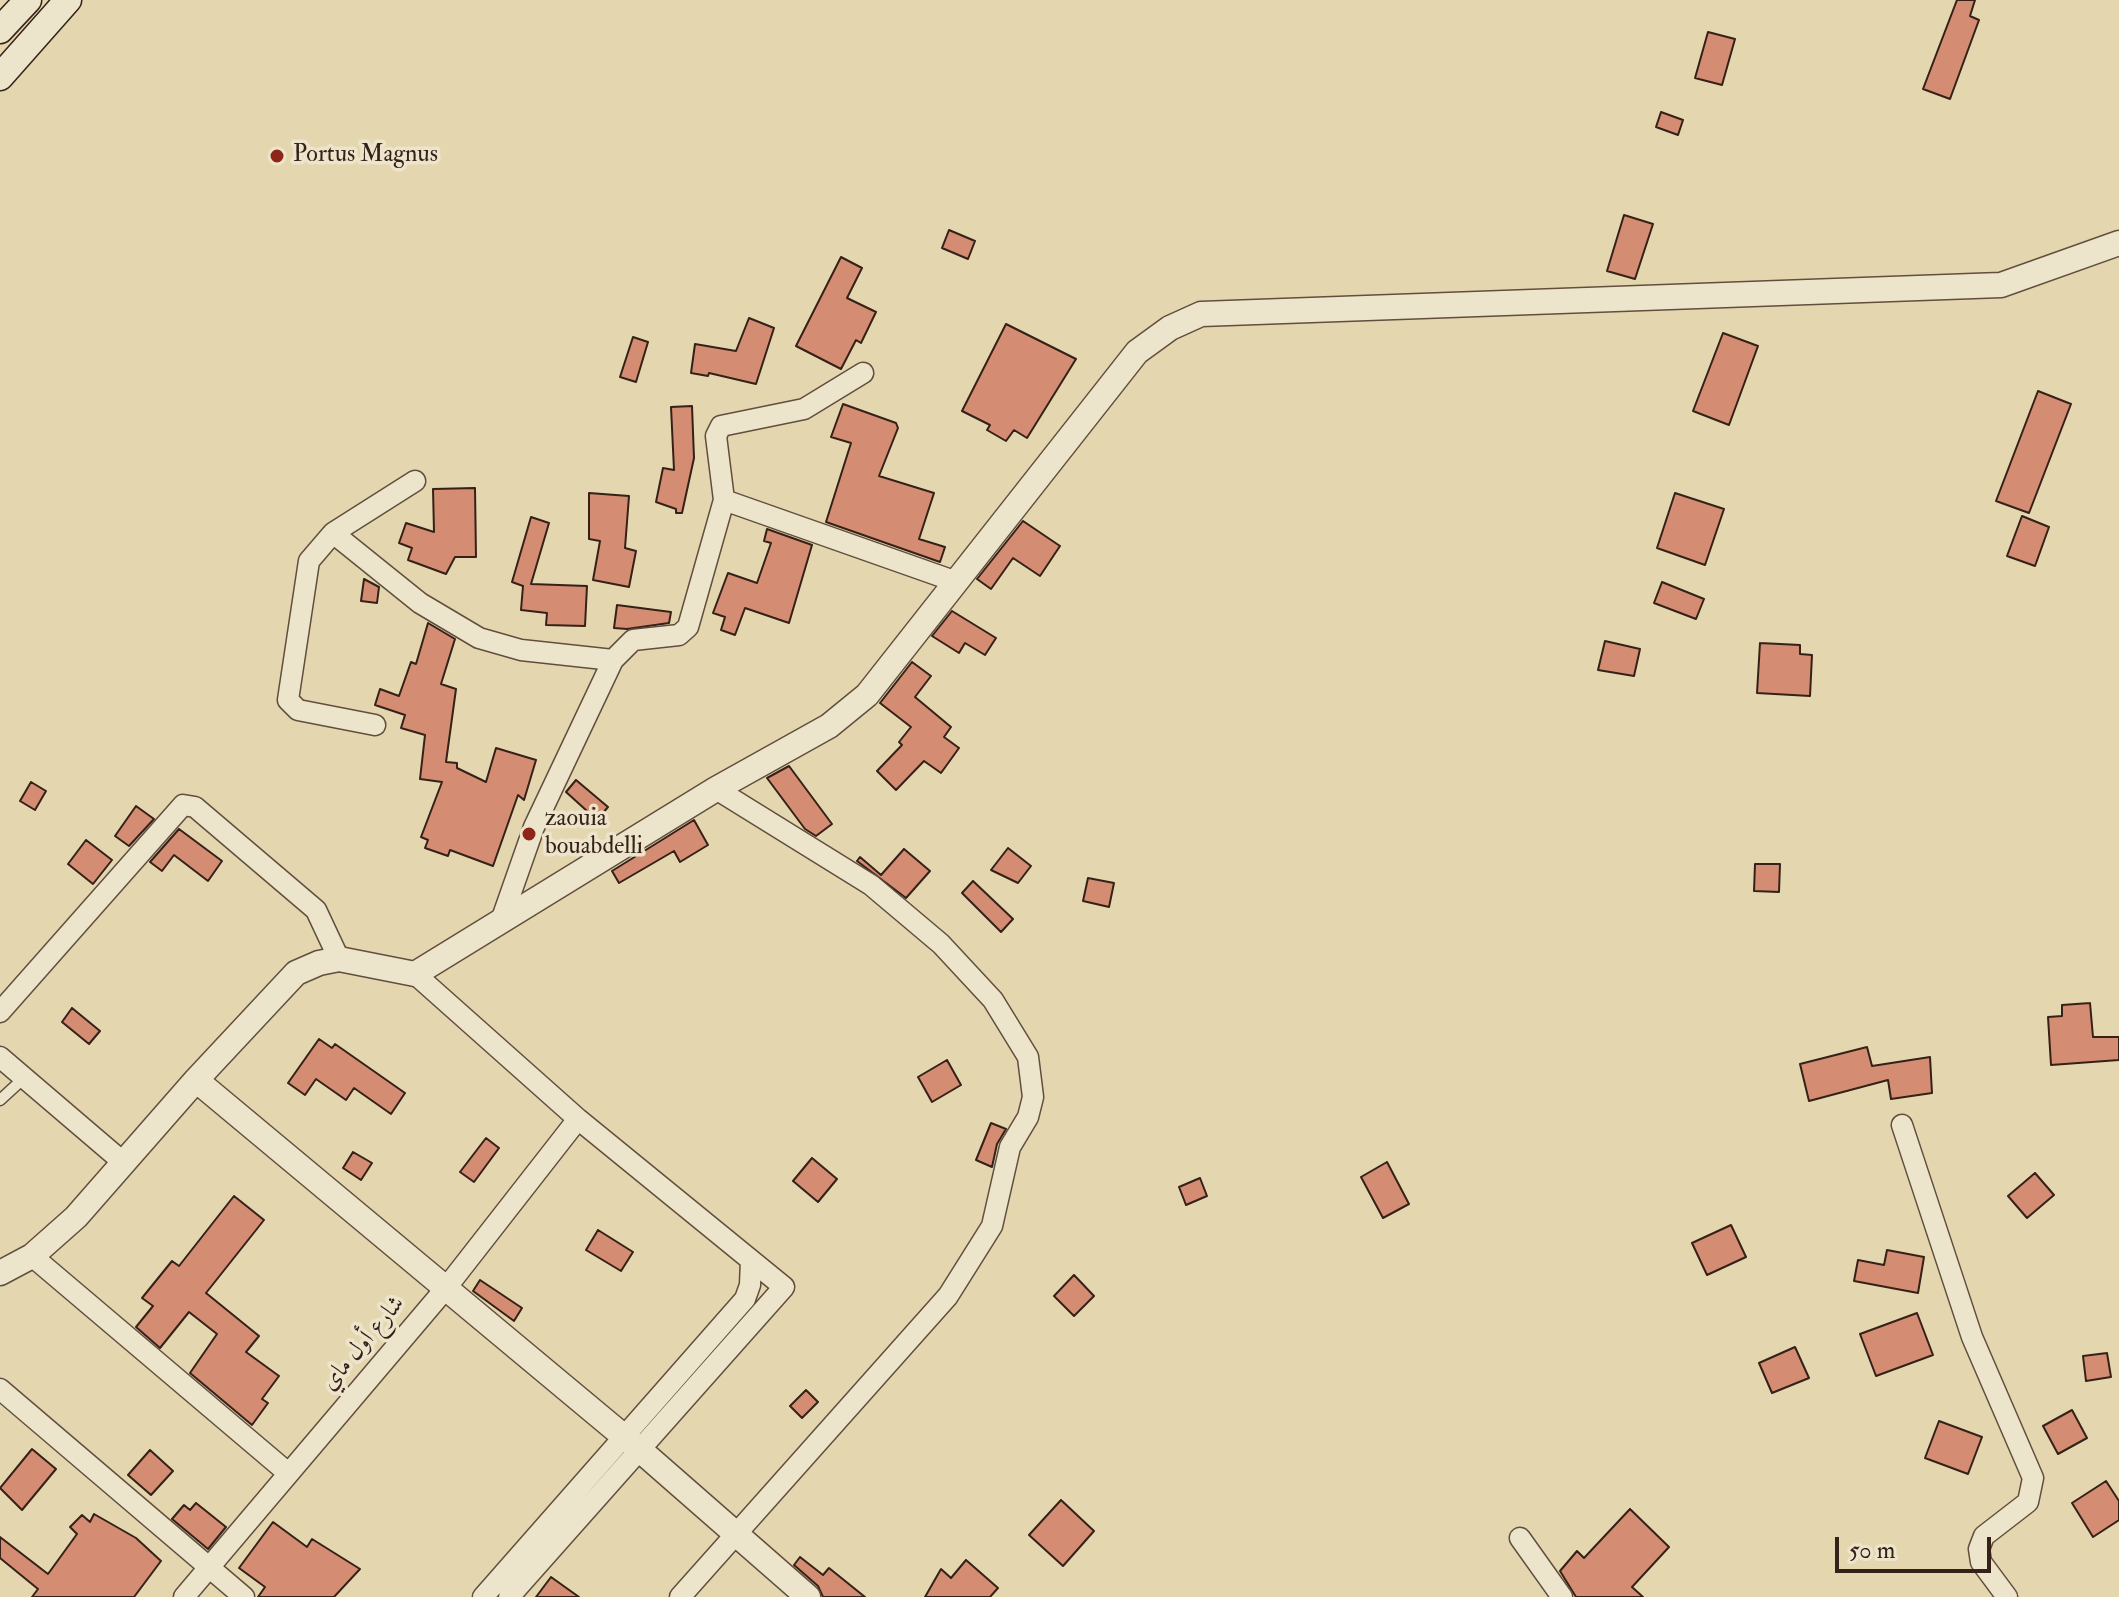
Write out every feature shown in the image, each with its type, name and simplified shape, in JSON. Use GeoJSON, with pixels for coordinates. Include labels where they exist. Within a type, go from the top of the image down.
{"type":"FeatureCollection","features":[{"type":"Feature","properties":{"kind":"main road"},"geometry":{"type":"LineString","coordinates":[[0,30],[28,0]]}},
{"type":"Feature","properties":{"kind":"main road"},"geometry":{"type":"LineString","coordinates":[[0,77],[68,0]]}},
{"type":"Feature","properties":{"kind":"street"},"geometry":{"type":"LineString","coordinates":[[415,974],[716,789],[829,726],[867,695],[1137,352],[1170,328],[1201,314],[2001,285],[2119,243]]}},
{"type":"Feature","properties":{"kind":"street"},"geometry":{"type":"LineString","coordinates":[[501,921],[534,827],[613,660],[633,640],[679,635],[688,627],[724,500],[716,436],[721,426],[804,409],[863,373]]}},
{"type":"Feature","properties":{"kind":"street"},"geometry":{"type":"LineString","coordinates":[[375,725],[298,710],[288,700],[309,561],[333,533],[415,481]]}},
{"type":"Feature","properties":{"kind":"street"},"geometry":{"type":"LineString","coordinates":[[724,500],[954,581]]}},
{"type":"Feature","properties":{"kind":"street"},"geometry":{"type":"LineString","coordinates":[[333,533],[420,603],[479,638],[521,650],[613,660]]}},
{"type":"Feature","properties":{"kind":"street"},"geometry":{"type":"LineString","coordinates":[[680,1597],[948,1296],[992,1226],[1010,1147],[1028,1117],[1033,1097],[1028,1057],[993,1000],[941,944],[871,885],[716,789]]}},
{"type":"Feature","properties":{"kind":"street"},"geometry":{"type":"LineString","coordinates":[[0,1012],[183,805],[195,807],[316,910],[339,959]]}},
{"type":"Feature","properties":{"kind":"street"},"geometry":{"type":"LineString","coordinates":[[0,1273],[32,1256],[76,1217],[196,1080],[296,973],[339,959],[415,974],[578,1119],[784,1287],[483,1597]]}},
{"type":"Feature","properties":{"kind":"street"},"geometry":{"type":"LineString","coordinates":[[0,1057],[124,1163]]}},
{"type":"Feature","properties":{"kind":"street"},"geometry":{"type":"LineString","coordinates":[[196,1080],[632,1443],[808,1597]]}},
{"type":"Feature","properties":{"kind":"street","name":"شارع أول ماي"},"geometry":{"type":"LineString","coordinates":[[184,1597],[446,1288],[578,1119]]}},
{"type":"Feature","properties":{"kind":"street"},"geometry":{"type":"LineString","coordinates":[[1902,1125],[1972,1337],[2033,1478],[2028,1502],[1984,1536],[1979,1549],[1981,1562],[2007,1597]]}},
{"type":"Feature","properties":{"kind":"street"},"geometry":{"type":"LineString","coordinates":[[32,1256],[288,1473]]}},
{"type":"Feature","properties":{"kind":"street"},"geometry":{"type":"LineString","coordinates":[[509,1597],[745,1299],[750,1285],[751,1260]]}},
{"type":"Feature","properties":{"kind":"street"},"geometry":{"type":"LineString","coordinates":[[0,1389],[244,1597]]}},
{"type":"Feature","properties":{"kind":"street"},"geometry":{"type":"LineString","coordinates":[[1520,1538],[1562,1597]]}},
{"type":"Feature","properties":{"kind":"lane"},"geometry":{"type":"LineString","coordinates":[[0,1100],[24,1078]]}},
{"type":"Feature","properties":{"kind":"building"},"geometry":{"type":"Polygon","coordinates":[[[1957,0],[1975,0],[1970,16],[1979,20],[1950,99],[1923,89],[1957,0]]]}},
{"type":"Feature","properties":{"kind":"building"},"geometry":{"type":"Polygon","coordinates":[[[1708,32],[1735,39],[1722,85],[1695,78],[1708,32]]]}},
{"type":"Feature","properties":{"kind":"building"},"geometry":{"type":"Polygon","coordinates":[[[1661,112],[1683,120],[1678,135],[1656,127],[1661,112]]]}},
{"type":"Feature","properties":{"kind":"building"},"geometry":{"type":"Polygon","coordinates":[[[1624,215],[1653,224],[1635,279],[1607,271],[1624,215]]]}},
{"type":"Feature","properties":{"kind":"building"},"geometry":{"type":"Polygon","coordinates":[[[949,230],[975,241],[968,259],[942,248],[949,230]]]}},
{"type":"Feature","properties":{"kind":"building"},"geometry":{"type":"Polygon","coordinates":[[[841,257],[862,268],[847,298],[876,312],[861,343],[856,340],[841,369],[796,346],[841,257]]]}},
{"type":"Feature","properties":{"kind":"building"},"geometry":{"type":"Polygon","coordinates":[[[749,318],[774,328],[756,384],[709,373],[708,376],[691,373],[695,344],[736,351],[749,318]]]}},
{"type":"Feature","properties":{"kind":"building"},"geometry":{"type":"Polygon","coordinates":[[[1006,324],[1076,359],[1027,438],[1014,430],[1006,441],[987,430],[990,425],[962,411],[1006,324]]]}},
{"type":"Feature","properties":{"kind":"building"},"geometry":{"type":"Polygon","coordinates":[[[1723,333],[1758,346],[1729,425],[1693,411],[1723,333]]]}},
{"type":"Feature","properties":{"kind":"building"},"geometry":{"type":"Polygon","coordinates":[[[633,337],[648,342],[636,382],[620,377],[633,337]]]}},
{"type":"Feature","properties":{"kind":"building"},"geometry":{"type":"Polygon","coordinates":[[[2038,391],[2071,404],[2029,513],[1996,501],[2038,391]]]}},
{"type":"Feature","properties":{"kind":"building"},"geometry":{"type":"Polygon","coordinates":[[[843,404],[896,423],[898,428],[879,476],[934,493],[919,539],[945,547],[940,562],[826,522],[851,443],[831,437],[843,404]]]}},
{"type":"Feature","properties":{"kind":"building"},"geometry":{"type":"Polygon","coordinates":[[[692,406],[694,458],[682,513],[676,513],[676,509],[656,502],[663,468],[674,470],[671,407],[692,406]]]}},
{"type":"Feature","properties":{"kind":"building"},"geometry":{"type":"Polygon","coordinates":[[[475,488],[476,557],[455,557],[446,574],[408,560],[412,548],[399,543],[406,523],[434,532],[433,489],[475,488]]]}},
{"type":"Feature","properties":{"kind":"building"},"geometry":{"type":"Polygon","coordinates":[[[589,493],[629,496],[625,548],[636,551],[629,587],[593,580],[600,541],[589,539],[589,493]]]}},
{"type":"Feature","properties":{"kind":"building"},"geometry":{"type":"Polygon","coordinates":[[[1675,493],[1724,509],[1705,565],[1657,548],[1675,493]]]}},
{"type":"Feature","properties":{"kind":"building"},"geometry":{"type":"Polygon","coordinates":[[[2022,516],[2049,527],[2035,566],[2007,556],[2022,516]]]}},
{"type":"Feature","properties":{"kind":"building"},"geometry":{"type":"Polygon","coordinates":[[[531,517],[549,523],[531,584],[587,586],[585,626],[546,625],[547,613],[521,610],[523,586],[512,582],[531,517]]]}},
{"type":"Feature","properties":{"kind":"building"},"geometry":{"type":"Polygon","coordinates":[[[1023,521],[1060,546],[1040,576],[1013,558],[991,589],[977,579],[1023,521]]]}},
{"type":"Feature","properties":{"kind":"building"},"geometry":{"type":"Polygon","coordinates":[[[767,529],[812,545],[789,623],[745,608],[735,635],[721,630],[725,617],[713,613],[728,573],[757,583],[771,543],[764,541],[767,529]]]}},
{"type":"Feature","properties":{"kind":"building"},"geometry":{"type":"Polygon","coordinates":[[[364,579],[379,587],[377,603],[361,601],[364,579]]]}},
{"type":"Feature","properties":{"kind":"building"},"geometry":{"type":"Polygon","coordinates":[[[1662,582],[1704,599],[1696,619],[1654,603],[1662,582]]]}},
{"type":"Feature","properties":{"kind":"building"},"geometry":{"type":"Polygon","coordinates":[[[617,605],[671,612],[669,623],[614,628],[617,605]]]}},
{"type":"Feature","properties":{"kind":"building"},"geometry":{"type":"Polygon","coordinates":[[[952,611],[996,638],[985,655],[965,643],[959,653],[932,636],[952,611]]]}},
{"type":"Feature","properties":{"kind":"building"},"geometry":{"type":"Polygon","coordinates":[[[428,623],[455,639],[441,684],[456,689],[446,762],[457,763],[457,768],[486,782],[496,748],[536,760],[524,800],[518,795],[493,866],[450,850],[448,856],[425,848],[428,840],[421,837],[442,782],[420,779],[425,735],[401,728],[405,715],[375,705],[380,689],[399,696],[411,662],[416,664],[428,623]]]}},
{"type":"Feature","properties":{"kind":"building"},"geometry":{"type":"Polygon","coordinates":[[[1605,641],[1640,649],[1634,676],[1598,670],[1605,641]]]}},
{"type":"Feature","properties":{"kind":"building"},"geometry":{"type":"Polygon","coordinates":[[[1760,643],[1800,645],[1800,654],[1812,655],[1810,696],[1757,693],[1760,643]]]}},
{"type":"Feature","properties":{"kind":"building"},"geometry":{"type":"Polygon","coordinates":[[[912,662],[931,676],[915,697],[951,727],[944,737],[959,748],[941,773],[924,761],[896,790],[877,771],[902,745],[899,742],[911,727],[880,703],[912,662]]]}},
{"type":"Feature","properties":{"kind":"building"},"geometry":{"type":"Polygon","coordinates":[[[789,766],[832,824],[816,836],[805,829],[767,778],[789,766]]]}},
{"type":"Feature","properties":{"kind":"building"},"geometry":{"type":"Polygon","coordinates":[[[576,780],[608,807],[597,820],[566,792],[576,780]]]}},
{"type":"Feature","properties":{"kind":"building"},"geometry":{"type":"Polygon","coordinates":[[[31,782],[46,791],[35,810],[20,801],[31,782]]]}},
{"type":"Feature","properties":{"kind":"building"},"geometry":{"type":"Polygon","coordinates":[[[136,806],[154,819],[129,846],[115,836],[136,806]]]}},
{"type":"Feature","properties":{"kind":"building"},"geometry":{"type":"Polygon","coordinates":[[[694,820],[708,845],[680,862],[674,851],[619,883],[612,871],[694,820]]]}},
{"type":"Feature","properties":{"kind":"building"},"geometry":{"type":"Polygon","coordinates":[[[179,829],[222,861],[208,881],[174,855],[162,871],[150,862],[179,829]]]}},
{"type":"Feature","properties":{"kind":"building"},"geometry":{"type":"Polygon","coordinates":[[[86,840],[112,860],[93,884],[68,864],[86,840]]]}},
{"type":"Feature","properties":{"kind":"building"},"geometry":{"type":"Polygon","coordinates":[[[1008,848],[1031,866],[1018,883],[991,870],[1008,848]]]}},
{"type":"Feature","properties":{"kind":"building"},"geometry":{"type":"Polygon","coordinates":[[[904,849],[930,871],[906,898],[857,861],[860,857],[881,875],[904,849]]]}},
{"type":"Feature","properties":{"kind":"building"},"geometry":{"type":"Polygon","coordinates":[[[1755,864],[1780,864],[1779,892],[1754,891],[1755,864]]]}},
{"type":"Feature","properties":{"kind":"building"},"geometry":{"type":"Polygon","coordinates":[[[1088,878],[1114,883],[1109,907],[1083,901],[1088,878]]]}},
{"type":"Feature","properties":{"kind":"building"},"geometry":{"type":"Polygon","coordinates":[[[973,881],[1013,919],[1001,932],[962,893],[973,881]]]}},
{"type":"Feature","properties":{"kind":"building"},"geometry":{"type":"Polygon","coordinates":[[[2090,1003],[2093,1037],[2119,1037],[2119,1060],[2051,1065],[2048,1017],[2062,1016],[2062,1005],[2090,1003]]]}},
{"type":"Feature","properties":{"kind":"building"},"geometry":{"type":"Polygon","coordinates":[[[72,1008],[100,1031],[89,1044],[62,1022],[72,1008]]]}},
{"type":"Feature","properties":{"kind":"building"},"geometry":{"type":"Polygon","coordinates":[[[319,1039],[332,1048],[335,1044],[405,1093],[391,1114],[354,1088],[346,1100],[316,1079],[305,1095],[288,1083],[319,1039]]]}},
{"type":"Feature","properties":{"kind":"building"},"geometry":{"type":"Polygon","coordinates":[[[1867,1047],[1872,1066],[1930,1057],[1932,1093],[1891,1099],[1888,1080],[1809,1101],[1800,1064],[1867,1047]]]}},
{"type":"Feature","properties":{"kind":"building"},"geometry":{"type":"Polygon","coordinates":[[[947,1060],[961,1085],[932,1102],[918,1077],[947,1060]]]}},
{"type":"Feature","properties":{"kind":"building"},"geometry":{"type":"Polygon","coordinates":[[[991,1123],[1006,1129],[997,1144],[992,1167],[976,1160],[991,1123]]]}},
{"type":"Feature","properties":{"kind":"building"},"geometry":{"type":"Polygon","coordinates":[[[486,1138],[499,1148],[474,1182],[460,1172],[486,1138]]]}},
{"type":"Feature","properties":{"kind":"building"},"geometry":{"type":"Polygon","coordinates":[[[353,1152],[372,1163],[361,1180],[343,1168],[353,1152]]]}},
{"type":"Feature","properties":{"kind":"building"},"geometry":{"type":"Polygon","coordinates":[[[812,1158],[837,1179],[818,1202],[793,1181],[812,1158]]]}},
{"type":"Feature","properties":{"kind":"building"},"geometry":{"type":"Polygon","coordinates":[[[1387,1162],[1409,1204],[1383,1218],[1361,1177],[1387,1162]]]}},
{"type":"Feature","properties":{"kind":"building"},"geometry":{"type":"Polygon","coordinates":[[[2035,1173],[2054,1195],[2027,1218],[2008,1196],[2035,1173]]]}},
{"type":"Feature","properties":{"kind":"building"},"geometry":{"type":"Polygon","coordinates":[[[1200,1178],[1207,1196],[1186,1205],[1179,1187],[1200,1178]]]}},
{"type":"Feature","properties":{"kind":"building"},"geometry":{"type":"Polygon","coordinates":[[[234,1196],[264,1220],[206,1293],[259,1336],[246,1352],[279,1376],[262,1399],[268,1403],[252,1425],[190,1373],[217,1334],[189,1312],[160,1348],[136,1327],[153,1306],[142,1298],[172,1261],[179,1266],[234,1196]]]}},
{"type":"Feature","properties":{"kind":"building"},"geometry":{"type":"Polygon","coordinates":[[[1731,1225],[1746,1257],[1707,1275],[1692,1243],[1731,1225]]]}},
{"type":"Feature","properties":{"kind":"building"},"geometry":{"type":"Polygon","coordinates":[[[598,1230],[633,1252],[621,1271],[586,1250],[598,1230]]]}},
{"type":"Feature","properties":{"kind":"building"},"geometry":{"type":"Polygon","coordinates":[[[1887,1250],[1924,1257],[1918,1293],[1854,1281],[1858,1260],[1884,1265],[1887,1250]]]}},
{"type":"Feature","properties":{"kind":"building"},"geometry":{"type":"Polygon","coordinates":[[[1074,1275],[1094,1296],[1074,1316],[1054,1296],[1074,1275]]]}},
{"type":"Feature","properties":{"kind":"building"},"geometry":{"type":"Polygon","coordinates":[[[480,1280],[522,1308],[514,1321],[473,1291],[480,1280]]]}},
{"type":"Feature","properties":{"kind":"building"},"geometry":{"type":"Polygon","coordinates":[[[1917,1313],[1933,1355],[1876,1376],[1860,1334],[1917,1313]]]}},
{"type":"Feature","properties":{"kind":"building"},"geometry":{"type":"Polygon","coordinates":[[[1795,1347],[1809,1378],[1772,1393],[1759,1363],[1795,1347]]]}},
{"type":"Feature","properties":{"kind":"building"},"geometry":{"type":"Polygon","coordinates":[[[2107,1353],[2111,1377],[2086,1381],[2083,1356],[2107,1353]]]}},
{"type":"Feature","properties":{"kind":"building"},"geometry":{"type":"Polygon","coordinates":[[[806,1390],[818,1402],[802,1418],[790,1406],[806,1390]]]}},
{"type":"Feature","properties":{"kind":"building"},"geometry":{"type":"Polygon","coordinates":[[[2072,1410],[2087,1438],[2058,1454],[2043,1426],[2072,1410]]]}},
{"type":"Feature","properties":{"kind":"building"},"geometry":{"type":"Polygon","coordinates":[[[1939,1421],[1982,1437],[1968,1474],[1925,1458],[1939,1421]]]}},
{"type":"Feature","properties":{"kind":"building"},"geometry":{"type":"Polygon","coordinates":[[[32,1449],[56,1469],[22,1510],[0,1488],[32,1449]]]}},
{"type":"Feature","properties":{"kind":"building"},"geometry":{"type":"Polygon","coordinates":[[[150,1450],[173,1471],[151,1495],[128,1475],[150,1450]]]}},
{"type":"Feature","properties":{"kind":"building"},"geometry":{"type":"Polygon","coordinates":[[[2106,1481],[2119,1501],[2119,1520],[2093,1537],[2072,1503],[2106,1481]]]}},
{"type":"Feature","properties":{"kind":"building"},"geometry":{"type":"Polygon","coordinates":[[[1061,1500],[1094,1531],[1063,1566],[1029,1535],[1061,1500]]]}},
{"type":"Feature","properties":{"kind":"building"},"geometry":{"type":"Polygon","coordinates":[[[196,1503],[226,1527],[208,1549],[172,1519],[184,1505],[190,1510],[196,1503]]]}},
{"type":"Feature","properties":{"kind":"building"},"geometry":{"type":"Polygon","coordinates":[[[1630,1509],[1669,1547],[1632,1587],[1643,1597],[1576,1597],[1560,1571],[1577,1551],[1584,1558],[1630,1509]]]}},
{"type":"Feature","properties":{"kind":"building"},"geometry":{"type":"Polygon","coordinates":[[[94,1514],[136,1538],[161,1561],[134,1597],[32,1597],[38,1589],[0,1558],[0,1537],[48,1574],[77,1534],[70,1527],[82,1515],[90,1522],[94,1514]]]}},
{"type":"Feature","properties":{"kind":"building"},"geometry":{"type":"Polygon","coordinates":[[[273,1522],[307,1547],[312,1539],[360,1569],[334,1597],[258,1597],[265,1587],[239,1568],[273,1522]]]}},
{"type":"Feature","properties":{"kind":"building"},"geometry":{"type":"Polygon","coordinates":[[[800,1557],[823,1575],[829,1568],[865,1597],[823,1597],[818,1586],[794,1565],[800,1557]]]}},
{"type":"Feature","properties":{"kind":"building"},"geometry":{"type":"Polygon","coordinates":[[[966,1560],[998,1588],[990,1597],[925,1597],[941,1569],[951,1578],[966,1560]]]}},
{"type":"Feature","properties":{"kind":"building"},"geometry":{"type":"Polygon","coordinates":[[[551,1577],[579,1597],[536,1597],[551,1577]]]}},
{"type":"Feature","properties":{"kind":"place","name":"Portus Magnus"},"geometry":{"type":"Point","coordinates":[277,156]}},
{"type":"Feature","properties":{"kind":"place","name":"zaouia bouabdelli"},"geometry":{"type":"Point","coordinates":[529,834]}}]}
